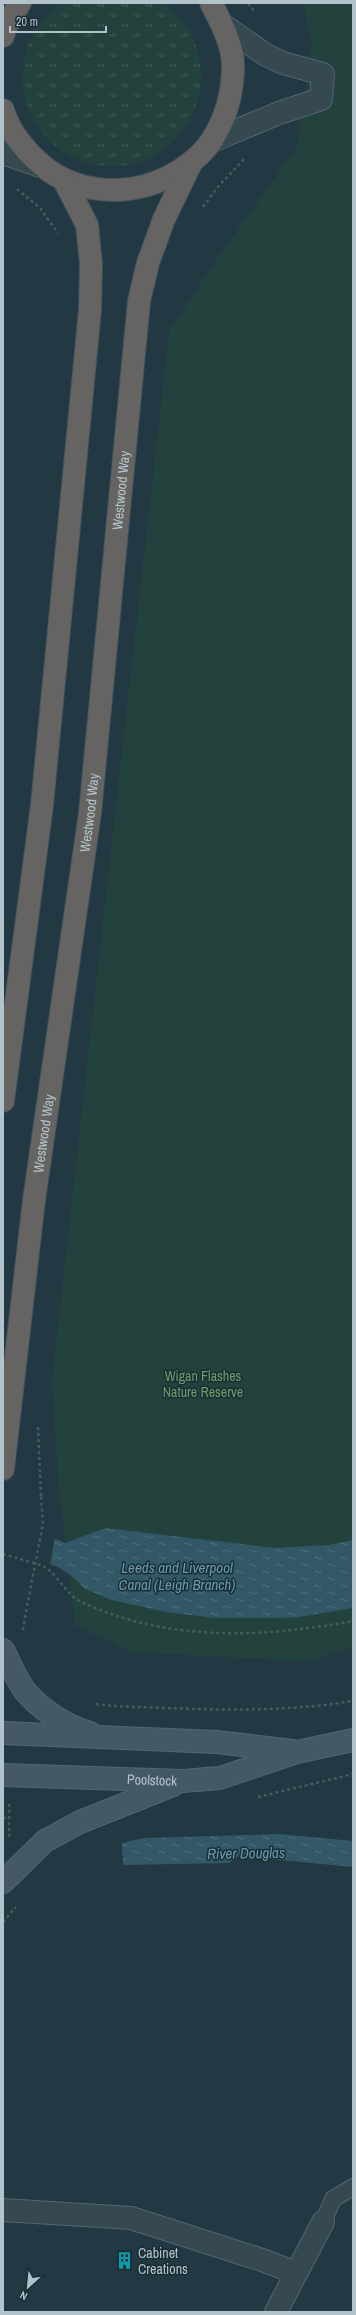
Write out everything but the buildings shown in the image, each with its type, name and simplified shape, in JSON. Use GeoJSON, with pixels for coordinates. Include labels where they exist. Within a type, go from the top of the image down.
{"type":"FeatureCollection","features":[{"type":"Feature","properties":{"kind":"highway"},"geometry":{"type":"LineString","coordinates":[[4,31],[20,3]]}},
{"type":"Feature","properties":{"kind":"highway"},"geometry":{"type":"LineString","coordinates":[[3,110],[5,118],[20,144],[43,166],[64,180],[96,190],[130,190],[162,181],[191,163],[212,141],[229,104],[233,64],[223,25],[210,3]]}},
{"type":"Feature","properties":{"kind":"highway","name":"Westwood Way"},"geometry":{"type":"LineString","coordinates":[[3,1469],[34,1200],[90,813],[139,301],[148,263],[164,219],[191,163]]}},
{"type":"Feature","properties":{"kind":"highway"},"geometry":{"type":"LineString","coordinates":[[3,1101],[42,805],[90,310],[91,264],[87,225],[64,180]]}},
{"type":"Feature","properties":{"kind":"main road"},"geometry":{"type":"LineString","coordinates":[[3,1650],[25,1690],[35,1700],[70,1725],[106,1738]]}},
{"type":"Feature","properties":{"kind":"main road","name":"Poolstock"},"geometry":{"type":"LineString","coordinates":[[3,1733],[217,1742],[297,1752]]}},
{"type":"Feature","properties":{"kind":"main road","name":"Poolstock"},"geometry":{"type":"LineString","coordinates":[[3,1775],[183,1782],[220,1778],[297,1752],[353,1740]]}},
{"type":"Feature","properties":{"kind":"main road"},"geometry":{"type":"LineString","coordinates":[[3,1882],[45,1841],[80,1822],[183,1782]]}},
{"type":"Feature","properties":{"kind":"street"},"geometry":{"type":"LineString","coordinates":[[212,141],[279,113],[321,99],[322,74],[283,63],[266,55],[223,25]]}},
{"type":"Feature","properties":{"kind":"street"},"geometry":{"type":"LineString","coordinates":[[3,153],[43,166]]}},
{"type":"Feature","properties":{"kind":"street"},"geometry":{"type":"LineString","coordinates":[[3,2210],[131,2218],[262,2260],[296,2273]]}},
{"type":"Feature","properties":{"kind":"street"},"geometry":{"type":"LineString","coordinates":[[276,2312],[323,2222]]}},
{"type":"Feature","properties":{"kind":"lane"},"geometry":{"type":"LineString","coordinates":[[323,2222],[333,2199],[353,2187]]}},
{"type":"Feature","properties":{"kind":"path"},"geometry":{"type":"LineString","coordinates":[[26,1612],[43,1524],[40,1496]]}},
{"type":"Feature","properties":{"kind":"path"},"geometry":{"type":"LineString","coordinates":[[3,1554],[48,1568],[79,1601],[113,1615],[180,1631],[240,1634],[298,1631],[353,1621]]}},
{"type":"Feature","properties":{"kind":"path"},"geometry":{"type":"LineString","coordinates":[[94,1703],[112,1706],[272,1709],[327,1705],[353,1701]]}},
{"type":"Feature","properties":{"kind":"path"},"geometry":{"type":"LineString","coordinates":[[257,1797],[353,1774]]}},
{"type":"Feature","properties":{"kind":"path"},"geometry":{"type":"LineString","coordinates":[[3,1818],[9,1818]]}},
{"type":"Feature","properties":{"kind":"green space"},"geometry":{"type":"Polygon","coordinates":[[[62,3],[163,3],[187,25],[196,46],[200,63],[200,86],[195,108],[185,128],[171,144],[153,156],[132,164],[110,166],[86,162],[74,158],[58,148],[44,135],[26,104],[23,90],[23,70],[27,48],[31,37],[44,19],[62,3]]]}},
{"type":"Feature","properties":{"kind":"green space","name":"Wigan Flashes Nature Reserve"},"geometry":{"type":"Polygon","coordinates":[[[303,3],[353,3],[353,1647],[310,1661],[131,1652],[75,1625],[58,1478],[52,1379],[169,331],[221,253],[297,147],[312,43],[303,3]]]}},
{"type":"Feature","properties":{"kind":"water","name":"Leeds and Liverpool Canal (Leigh Branch)"},"geometry":{"type":"Polygon","coordinates":[[[3,1514],[65,1543],[105,1528],[275,1548],[329,1545],[353,1540],[353,1608],[299,1617],[215,1618],[166,1612],[112,1600],[85,1589],[73,1577],[58,1567],[3,1549],[3,1514]]]}},
{"type":"Feature","properties":{"kind":"water","name":"River Douglas"},"geometry":{"type":"Polygon","coordinates":[[[280,1834],[353,1841],[353,1867],[239,1856],[229,1863],[123,1865],[122,1843],[144,1838],[280,1834]]]}},
{"type":"Feature","properties":{"kind":"pier"},"geometry":{"type":"Polygon","coordinates":[[[3,1512],[55,1536],[50,1566],[3,1551],[3,1512]]]}},
{"type":"Feature","properties":{"kind":"place","name":"Cabinet Creations"},"geometry":{"type":"Point","coordinates":[125,2261]}}]}
